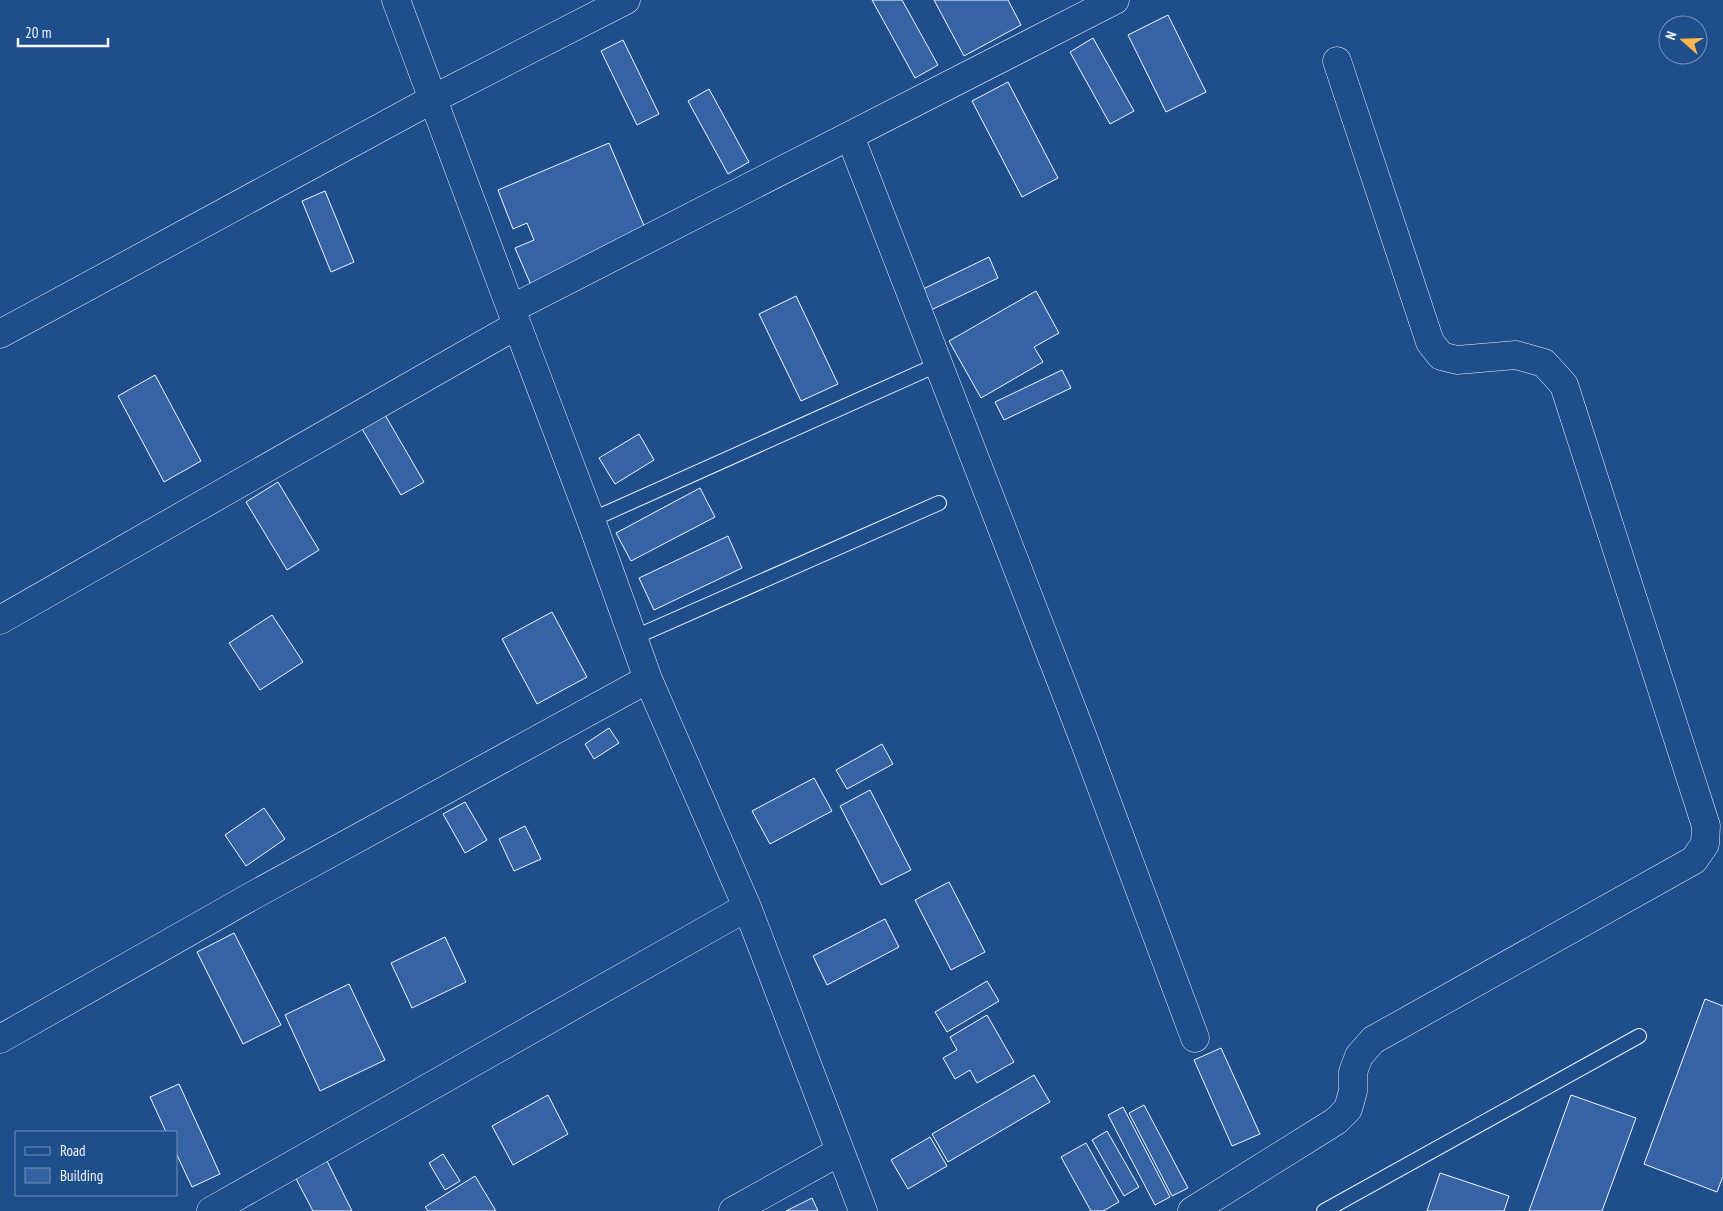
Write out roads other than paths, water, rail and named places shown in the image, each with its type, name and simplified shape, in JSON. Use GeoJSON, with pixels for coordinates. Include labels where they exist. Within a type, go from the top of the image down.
{"type":"FeatureCollection","features":[{"type":"Feature","properties":{"kind":"street"},"geometry":{"type":"LineString","coordinates":[[396,0],[591,520],[648,679],[747,907],[863,1211]]}},
{"type":"Feature","properties":{"kind":"street"},"geometry":{"type":"LineString","coordinates":[[0,334],[433,99],[626,0]]}},
{"type":"Feature","properties":{"kind":"street"},"geometry":{"type":"LineString","coordinates":[[0,620],[514,317],[850,136],[1115,0]]}},
{"type":"Feature","properties":{"kind":"street"},"geometry":{"type":"LineString","coordinates":[[1192,1211],[1336,1121],[1348,1109],[1353,1091],[1353,1072],[1359,1056],[1373,1040],[1694,860],[1705,844],[1706,826],[1564,385],[1544,363],[1516,355],[1457,360],[1441,356],[1430,342],[1337,61]]}},
{"type":"Feature","properties":{"kind":"street"},"geometry":{"type":"LineString","coordinates":[[850,136],[1082,734],[1195,1038]]}},
{"type":"Feature","properties":{"kind":"street"},"geometry":{"type":"LineString","coordinates":[[0,1039],[252,896],[648,679]]}},
{"type":"Feature","properties":{"kind":"street"},"geometry":{"type":"LineString","coordinates":[[211,1211],[747,907]]}},
{"type":"Feature","properties":{"kind":"street"},"geometry":{"type":"LineString","coordinates":[[733,1211],[839,1152]]}},
{"type":"Feature","properties":{"kind":"lane"},"geometry":{"type":"LineString","coordinates":[[591,520],[938,364]]}},
{"type":"Feature","properties":{"kind":"lane"},"geometry":{"type":"LineString","coordinates":[[633,638],[939,503]]}},
{"type":"Feature","properties":{"kind":"lane"},"geometry":{"type":"LineString","coordinates":[[1324,1211],[1639,1036]]}}]}
